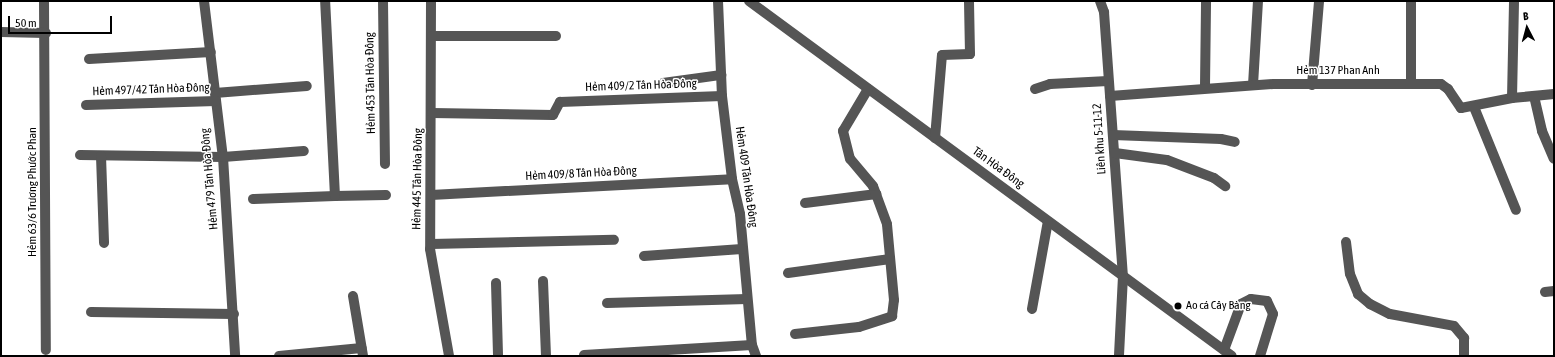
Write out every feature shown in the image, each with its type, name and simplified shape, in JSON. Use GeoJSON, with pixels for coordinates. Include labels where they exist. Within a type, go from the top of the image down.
{"type":"FeatureCollection","features":[{"type":"Feature","properties":{"kind":"street","name":"Hẻm 63/6 Trương Phước Phan"},"geometry":{"type":"LineString","coordinates":[[44,1],[46,34],[46,350]]}},
{"type":"Feature","properties":{"kind":"street","name":"Hẻm 479 Tân Hòa Đông"},"geometry":{"type":"LineString","coordinates":[[204,1],[223,157],[234,314],[234,356]]}},
{"type":"Feature","properties":{"kind":"street"},"geometry":{"type":"LineString","coordinates":[[325,1],[335,196]]}},
{"type":"Feature","properties":{"kind":"street","name":"Hẻm 453 Tân Hòa Đông"},"geometry":{"type":"LineString","coordinates":[[383,1],[385,164]]}},
{"type":"Feature","properties":{"kind":"street","name":"Hẻm 445 Tân Hòa Đông"},"geometry":{"type":"LineString","coordinates":[[431,1],[431,244],[449,356]]}},
{"type":"Feature","properties":{"kind":"street","name":"Hẻm 409 Tân Hòa Đông"},"geometry":{"type":"LineString","coordinates":[[718,1],[722,96],[732,179],[740,214],[742,249],[752,345],[756,356]]}},
{"type":"Feature","properties":{"kind":"street","name":"Tân Hòa Đông"},"geometry":{"type":"LineString","coordinates":[[749,1],[1228,353]]}},
{"type":"Feature","properties":{"kind":"street"},"geometry":{"type":"LineString","coordinates":[[935,138],[942,55],[970,54],[969,1]]}},
{"type":"Feature","properties":{"kind":"street","name":"Liên khu 5-11-12"},"geometry":{"type":"LineString","coordinates":[[1100,1],[1104,12],[1123,276],[1118,356]]}},
{"type":"Feature","properties":{"kind":"street"},"geometry":{"type":"LineString","coordinates":[[1205,87],[1206,1]]}},
{"type":"Feature","properties":{"kind":"street"},"geometry":{"type":"LineString","coordinates":[[1253,85],[1258,1]]}},
{"type":"Feature","properties":{"kind":"street"},"geometry":{"type":"LineString","coordinates":[[1312,85],[1319,1]]}},
{"type":"Feature","properties":{"kind":"street"},"geometry":{"type":"LineString","coordinates":[[1411,84],[1412,1]]}},
{"type":"Feature","properties":{"kind":"street"},"geometry":{"type":"LineString","coordinates":[[1512,98],[1514,1]]}},
{"type":"Feature","properties":{"kind":"street"},"geometry":{"type":"LineString","coordinates":[[1,32],[46,34]]}},
{"type":"Feature","properties":{"kind":"street"},"geometry":{"type":"LineString","coordinates":[[432,36],[556,36]]}},
{"type":"Feature","properties":{"kind":"street"},"geometry":{"type":"LineString","coordinates":[[89,59],[211,52]]}},
{"type":"Feature","properties":{"kind":"street"},"geometry":{"type":"LineString","coordinates":[[663,83],[721,75]]}},
{"type":"Feature","properties":{"kind":"street"},"geometry":{"type":"LineString","coordinates":[[1035,89],[1050,84],[1108,81]]}},
{"type":"Feature","properties":{"kind":"street","name":"Hẻm 137 Phan Anh"},"geometry":{"type":"LineString","coordinates":[[1110,96],[1205,87],[1253,85],[1441,84],[1454,96],[1461,108],[1474,107]]}},
{"type":"Feature","properties":{"kind":"street","name":"Hẻm 497/42 Tân Hòa Đông"},"geometry":{"type":"LineString","coordinates":[[86,105],[216,97],[307,86]]}},
{"type":"Feature","properties":{"kind":"street"},"geometry":{"type":"LineString","coordinates":[[795,334],[859,327],[892,316],[894,300],[887,224],[873,186],[850,159],[843,131],[868,89]]}},
{"type":"Feature","properties":{"kind":"street"},"geometry":{"type":"LineString","coordinates":[[1516,210],[1474,107],[1512,98],[1554,94]]}},
{"type":"Feature","properties":{"kind":"street","name":"Hẻm 409/2 Tân Hòa Đông"},"geometry":{"type":"LineString","coordinates":[[432,113],[553,115],[560,102],[722,96]]}},
{"type":"Feature","properties":{"kind":"street"},"geometry":{"type":"LineString","coordinates":[[1534,96],[1542,131],[1554,159]]}},
{"type":"Feature","properties":{"kind":"street"},"geometry":{"type":"LineString","coordinates":[[1113,135],[1221,139],[1235,142]]}},
{"type":"Feature","properties":{"kind":"street"},"geometry":{"type":"LineString","coordinates":[[80,155],[223,157],[304,151]]}},
{"type":"Feature","properties":{"kind":"street"},"geometry":{"type":"LineString","coordinates":[[1115,153],[1167,160],[1214,178],[1225,186]]}},
{"type":"Feature","properties":{"kind":"street"},"geometry":{"type":"LineString","coordinates":[[101,156],[104,243]]}},
{"type":"Feature","properties":{"kind":"street","name":"Hẻm 409/8 Tân Hòa Đông"},"geometry":{"type":"LineString","coordinates":[[431,194],[732,179]]}},
{"type":"Feature","properties":{"kind":"street"},"geometry":{"type":"LineString","coordinates":[[805,203],[876,194]]}},
{"type":"Feature","properties":{"kind":"street"},"geometry":{"type":"LineString","coordinates":[[253,199],[386,195]]}},
{"type":"Feature","properties":{"kind":"street"},"geometry":{"type":"LineString","coordinates":[[1032,309],[1048,221]]}},
{"type":"Feature","properties":{"kind":"street"},"geometry":{"type":"LineString","coordinates":[[431,244],[614,240]]}},
{"type":"Feature","properties":{"kind":"street"},"geometry":{"type":"LineString","coordinates":[[1346,242],[1350,274],[1358,294],[1370,304],[1390,314],[1454,326],[1464,338],[1464,356]]}},
{"type":"Feature","properties":{"kind":"street"},"geometry":{"type":"LineString","coordinates":[[644,256],[742,249]]}},
{"type":"Feature","properties":{"kind":"street"},"geometry":{"type":"LineString","coordinates":[[788,273],[890,259]]}},
{"type":"Feature","properties":{"kind":"street"},"geometry":{"type":"LineString","coordinates":[[543,281],[546,356]]}},
{"type":"Feature","properties":{"kind":"street"},"geometry":{"type":"LineString","coordinates":[[496,283],[498,356]]}},
{"type":"Feature","properties":{"kind":"street"},"geometry":{"type":"LineString","coordinates":[[279,356],[362,352],[353,296]]}},
{"type":"Feature","properties":{"kind":"street"},"geometry":{"type":"LineString","coordinates":[[607,303],[747,299]]}},
{"type":"Feature","properties":{"kind":"street"},"geometry":{"type":"LineString","coordinates":[[1228,353],[1241,304],[1251,299],[1267,301],[1273,314],[1260,356]]}},
{"type":"Feature","properties":{"kind":"street"},"geometry":{"type":"LineString","coordinates":[[91,312],[234,314]]}},
{"type":"Feature","properties":{"kind":"street"},"geometry":{"type":"LineString","coordinates":[[584,355],[752,345]]}},
{"type":"Feature","properties":{"kind":"place","name":"Ao cá Cây Bàng"},"geometry":{"type":"Point","coordinates":[1178,306]}}]}
